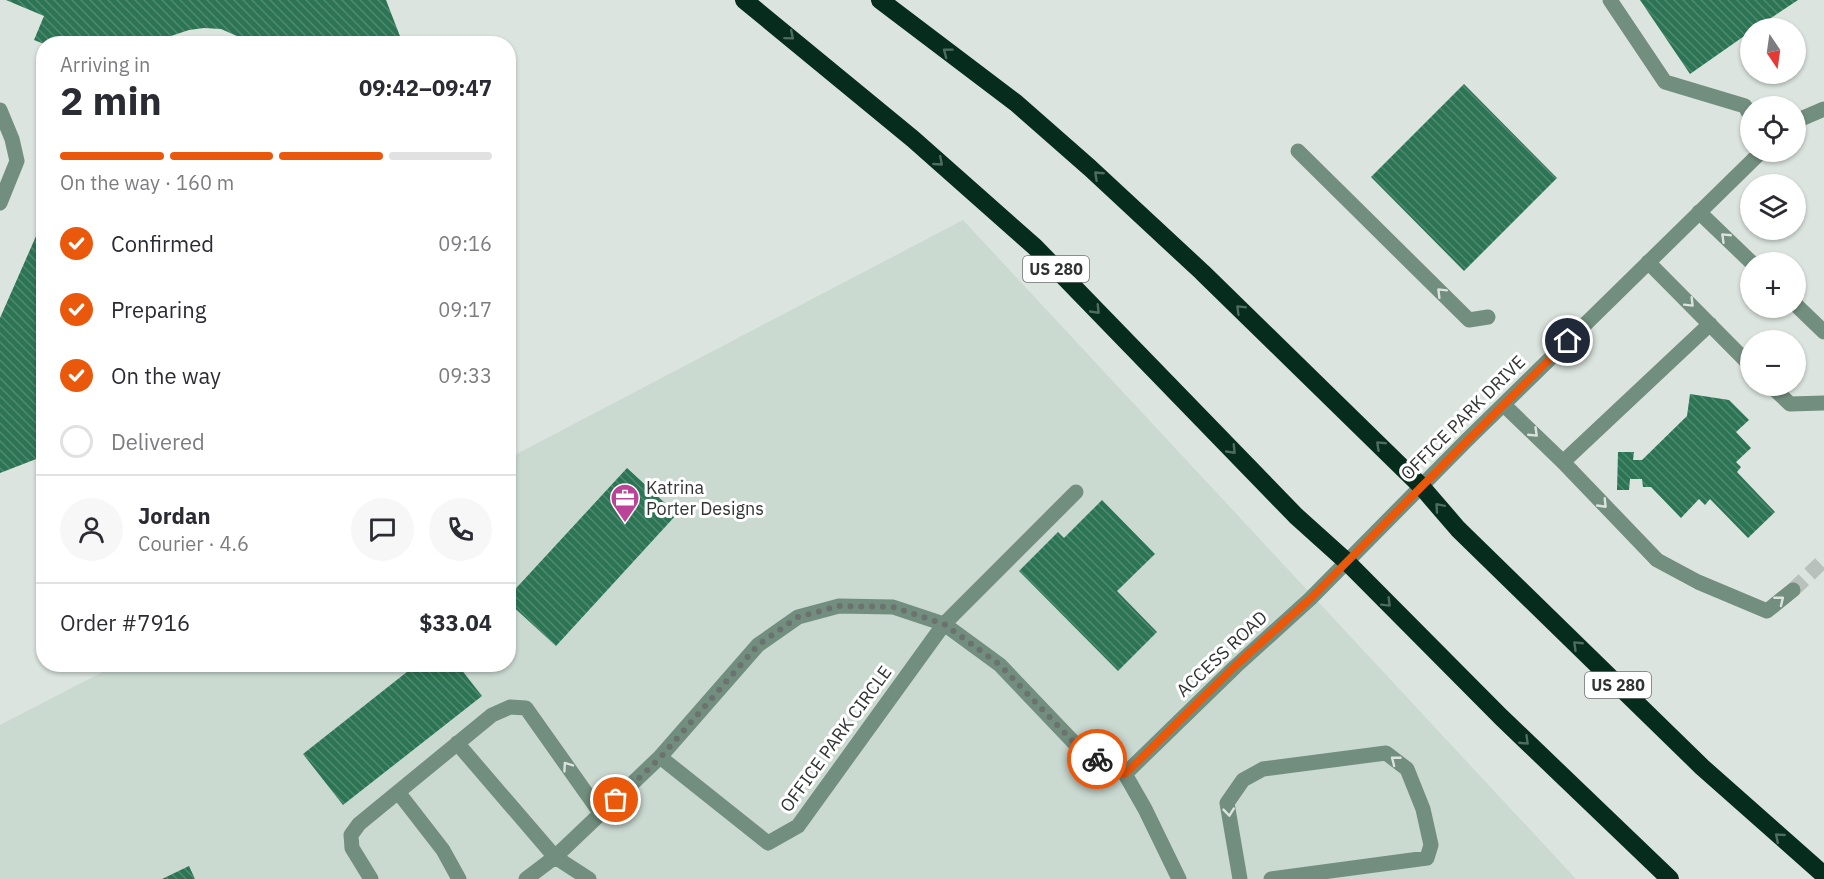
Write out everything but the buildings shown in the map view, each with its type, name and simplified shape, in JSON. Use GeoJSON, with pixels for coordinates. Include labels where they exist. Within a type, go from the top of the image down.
{"type":"FeatureCollection","features":[{"type":"Feature","properties":{"kind":"highway","name":"US 280"},"geometry":{"type":"LineString","coordinates":[[744,0],[913,139],[1035,247],[1296,516],[1346,561],[1501,717],[1670,879]]}},
{"type":"Feature","properties":{"kind":"highway","name":"US 280"},"geometry":{"type":"LineString","coordinates":[[880,0],[1016,103],[1090,168],[1202,272],[1421,486],[1458,529],[1701,767],[1824,875]]}},
{"type":"Feature","properties":{"kind":"street"},"geometry":{"type":"LineString","coordinates":[[1610,0],[1665,82],[1740,104]]}},
{"type":"Feature","properties":{"kind":"street"},"geometry":{"type":"LineString","coordinates":[[1806,117],[1824,109]]}},
{"type":"Feature","properties":{"kind":"street"},"geometry":{"type":"LineString","coordinates":[[0,110],[12,139],[17,161],[0,202]]}},
{"type":"Feature","properties":{"kind":"street"},"geometry":{"type":"LineString","coordinates":[[1298,151],[1469,320],[1488,317]]}},
{"type":"Feature","properties":{"kind":"street","name":"OFFICE PARK DRIVE"},"geometry":{"type":"LineString","coordinates":[[1346,561],[1751,162]]}},
{"type":"Feature","properties":{"kind":"street"},"geometry":{"type":"LineString","coordinates":[[1699,212],[1741,252]]}},
{"type":"Feature","properties":{"kind":"street"},"geometry":{"type":"LineString","coordinates":[[1648,262],[1740,355]]}},
{"type":"Feature","properties":{"kind":"street"},"geometry":{"type":"LineString","coordinates":[[1806,315],[1824,332]]}},
{"type":"Feature","properties":{"kind":"street"},"geometry":{"type":"LineString","coordinates":[[1563,462],[1710,324]]}},
{"type":"Feature","properties":{"kind":"street"},"geometry":{"type":"LineString","coordinates":[[1782,396],[1790,404],[1824,403]]}},
{"type":"Feature","properties":{"kind":"street"},"geometry":{"type":"LineString","coordinates":[[1504,405],[1563,462],[1657,560],[1698,582],[1767,611],[1793,590]]}},
{"type":"Feature","properties":{"kind":"street"},"geometry":{"type":"LineString","coordinates":[[944,624],[1076,492]]}},
{"type":"Feature","properties":{"kind":"street","name":"ACCESS ROAD"},"geometry":{"type":"LineString","coordinates":[[1125,774],[1235,666],[1310,599],[1346,561]]}},
{"type":"Feature","properties":{"kind":"street"},"geometry":{"type":"LineString","coordinates":[[526,879],[555,857],[660,758],[758,645],[798,617],[839,606],[893,607],[944,624],[1000,665],[1081,750],[1125,774],[1179,879]]}},
{"type":"Feature","properties":{"kind":"street","name":"OFFICE PARK CIRCLE"},"geometry":{"type":"LineString","coordinates":[[660,758],[768,843],[798,826],[944,624]]}},
{"type":"Feature","properties":{"kind":"street"},"geometry":{"type":"LineString","coordinates":[[370,879],[352,848],[351,835],[359,824],[492,715],[510,707],[526,708],[601,814]]}},
{"type":"Feature","properties":{"kind":"street"},"geometry":{"type":"LineString","coordinates":[[458,743],[555,857],[589,879]]}},
{"type":"Feature","properties":{"kind":"street"},"geometry":{"type":"LineString","coordinates":[[1240,879],[1227,803],[1242,780],[1263,769],[1386,753],[1407,769],[1424,809],[1431,845],[1427,858],[1270,879]]}},
{"type":"Feature","properties":{"kind":"street"},"geometry":{"type":"LineString","coordinates":[[398,792],[443,849],[459,879]]}},
{"type":"Feature","properties":{"kind":"shaded area"},"geometry":{"type":"Polygon","coordinates":[[[963,220],[1576,879],[0,879],[0,725],[102,672],[516,672],[516,454],[963,220]]]}},
{"type":"Feature","properties":{"kind":"tunnel"},"geometry":{"type":"LineString","coordinates":[[1793,590],[1824,560]]}},
{"type":"Feature","properties":{"kind":"way so far"},"geometry":{"type":"LineString","coordinates":[[616,800],[660,758],[758,645],[798,617],[839,606],[893,607],[944,624],[1000,665],[1081,750],[1097,759]]}},
{"type":"Feature","properties":{"kind":"place","name":"Katrina Porter Designs"},"geometry":{"type":"Point","coordinates":[625,524]}},
{"type":"Feature","properties":{"kind":"route"},"geometry":{"type":"LineString","coordinates":[[1097,759],[1125,774],[1235,666],[1310,599],[1568,341]]}}]}
